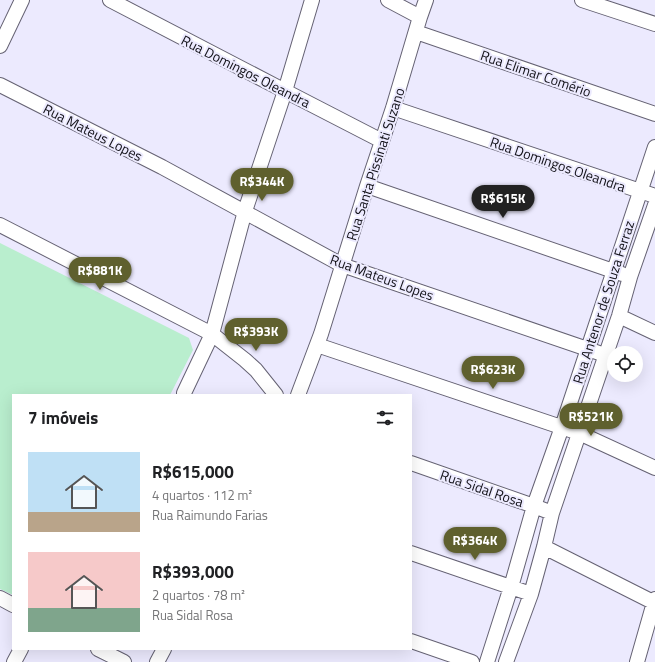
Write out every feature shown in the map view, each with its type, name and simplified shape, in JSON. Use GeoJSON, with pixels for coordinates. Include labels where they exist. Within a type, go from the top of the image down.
{"type":"FeatureCollection","features":[{"type":"Feature","properties":{"kind":"street"},"geometry":{"type":"LineString","coordinates":[[0,46],[22,0]]}},
{"type":"Feature","properties":{"kind":"street","name":"Rua Domingos Oleandra"},"geometry":{"type":"LineString","coordinates":[[110,0],[382,141]]}},
{"type":"Feature","properties":{"kind":"street"},"geometry":{"type":"LineString","coordinates":[[184,392],[212,334],[244,211],[285,92],[312,0]]}},
{"type":"Feature","properties":{"kind":"street"},"geometry":{"type":"LineString","coordinates":[[388,0],[420,17]]}},
{"type":"Feature","properties":{"kind":"street","name":"Rua Santa Pissinati Suzano"},"geometry":{"type":"LineString","coordinates":[[298,394],[317,345],[426,0]]}},
{"type":"Feature","properties":{"kind":"street"},"geometry":{"type":"LineString","coordinates":[[582,0],[655,24]]}},
{"type":"Feature","properties":{"kind":"street","name":"Rua Elimar Comério"},"geometry":{"type":"LineString","coordinates":[[416,32],[655,114]]}},
{"type":"Feature","properties":{"kind":"street","name":"Rua Mateus Lopes"},"geometry":{"type":"LineString","coordinates":[[0,84],[162,167],[342,265],[605,355]]}},
{"type":"Feature","properties":{"kind":"street","name":"Rua Domingos Oleandra"},"geometry":{"type":"LineString","coordinates":[[393,108],[655,196]]}},
{"type":"Feature","properties":{"kind":"street","name":"Rua Antenor de Souza Ferraz"},"geometry":{"type":"LineString","coordinates":[[487,662],[511,587],[534,506],[562,427],[655,147]]}},
{"type":"Feature","properties":{"kind":"street"},"geometry":{"type":"LineString","coordinates":[[367,186],[630,277]]}},
{"type":"Feature","properties":{"kind":"street","name":"Rua Antenor de Souza Ferraz"},"geometry":{"type":"LineString","coordinates":[[506,662],[530,594],[552,513],[655,205]]}},
{"type":"Feature","properties":{"kind":"street"},"geometry":{"type":"LineString","coordinates":[[0,226],[212,334],[256,370],[275,394]]}},
{"type":"Feature","properties":{"kind":"street"},"geometry":{"type":"LineString","coordinates":[[619,316],[655,333]]}},
{"type":"Feature","properties":{"kind":"street"},"geometry":{"type":"LineString","coordinates":[[317,345],[579,433],[655,468]]}},
{"type":"Feature","properties":{"kind":"street","name":"Rua Sidal Rosa"},"geometry":{"type":"LineString","coordinates":[[412,464],[552,513]]}},
{"type":"Feature","properties":{"kind":"street"},"geometry":{"type":"LineString","coordinates":[[544,547],[655,602],[636,662]]}},
{"type":"Feature","properties":{"kind":"street"},"geometry":{"type":"LineString","coordinates":[[412,553],[530,594]]}},
{"type":"Feature","properties":{"kind":"street"},"geometry":{"type":"LineString","coordinates":[[0,598],[12,604]]}},
{"type":"Feature","properties":{"kind":"street"},"geometry":{"type":"LineString","coordinates":[[412,641],[472,662]]}},
{"type":"Feature","properties":{"kind":"street"},"geometry":{"type":"LineString","coordinates":[[14,662],[20,650]]}},
{"type":"Feature","properties":{"kind":"street"},"geometry":{"type":"LineString","coordinates":[[100,650],[116,660]]}},
{"type":"Feature","properties":{"kind":"street"},"geometry":{"type":"LineString","coordinates":[[157,662],[163,650]]}},
{"type":"Feature","properties":{"kind":"green space"},"geometry":{"type":"Polygon","coordinates":[[[0,243],[189,338],[193,350],[171,394],[12,394],[12,595],[0,589],[0,243]]]}}]}
